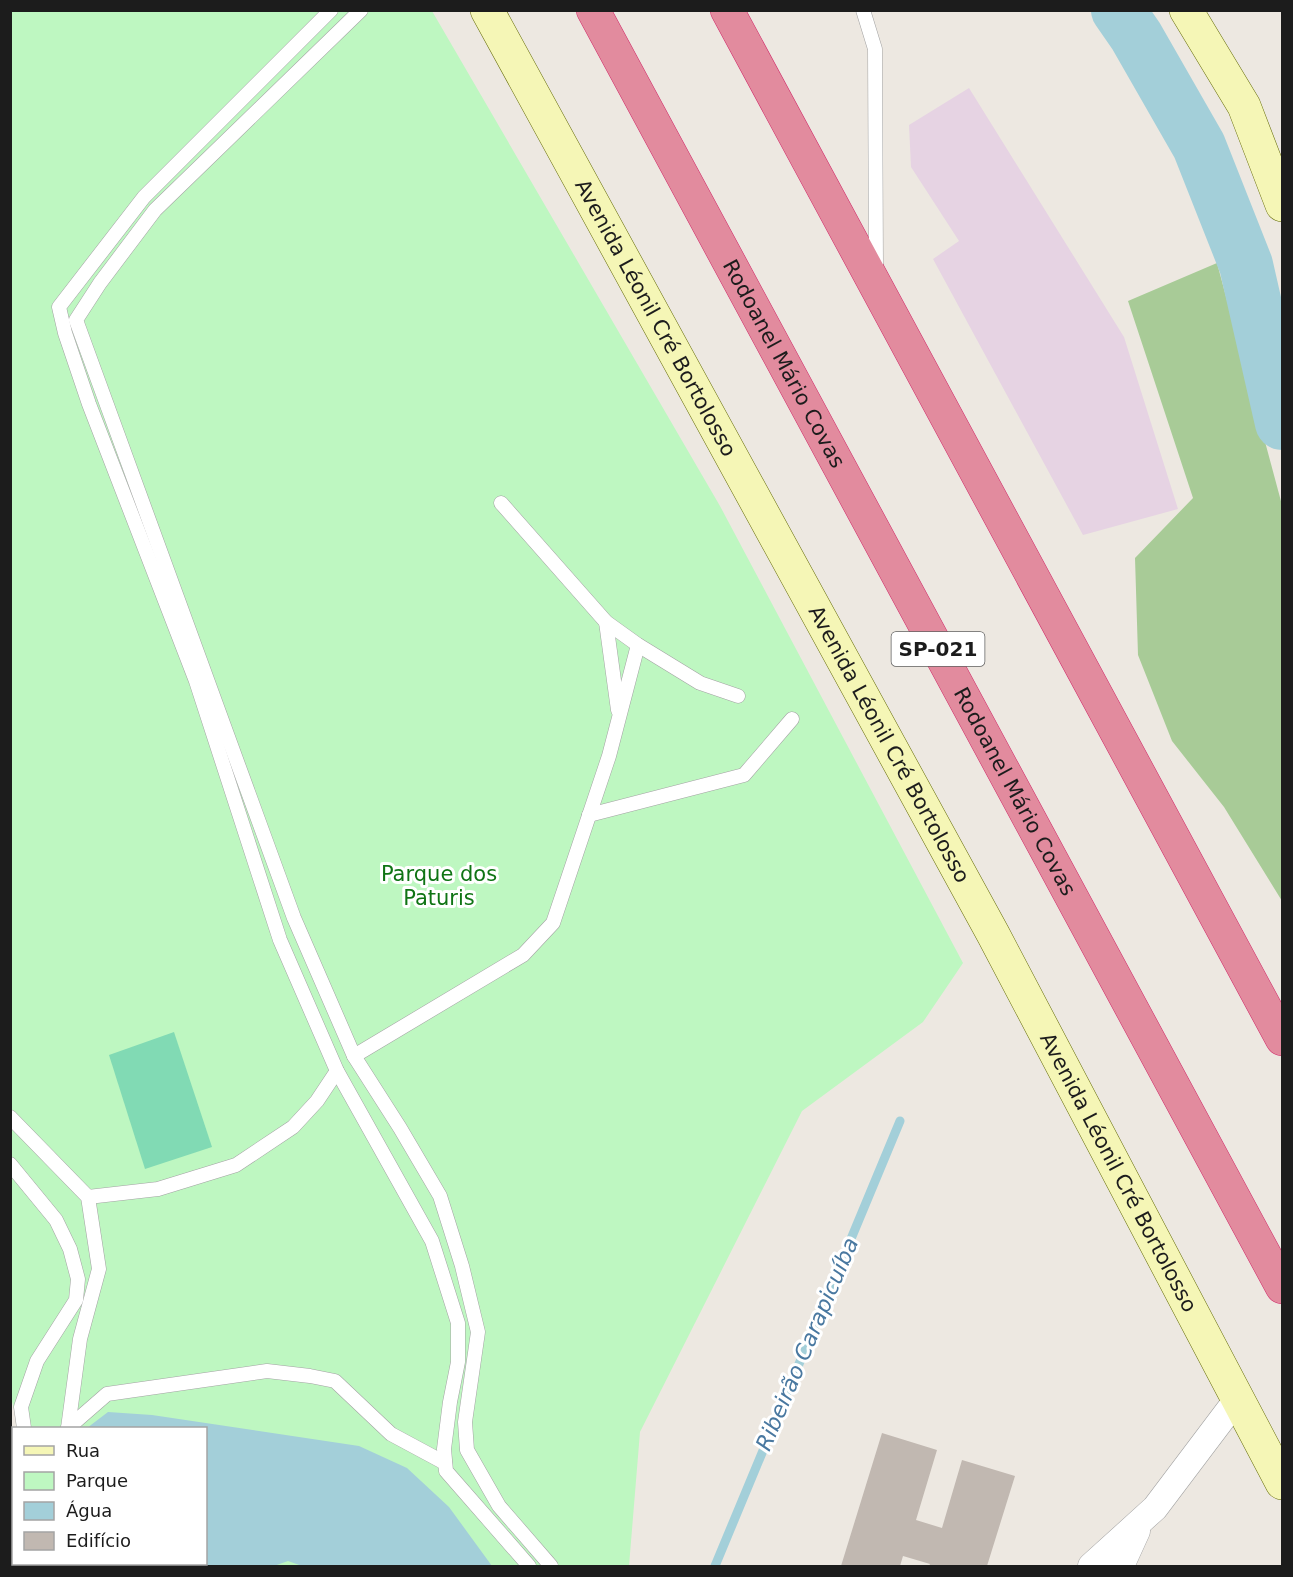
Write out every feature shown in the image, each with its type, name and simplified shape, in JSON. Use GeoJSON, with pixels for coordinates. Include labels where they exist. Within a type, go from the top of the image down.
{"type":"FeatureCollection","features":[{"type":"Feature","properties":{"kind":"highway","name":"Rodoanel Mário Covas"},"geometry":{"type":"LineString","coordinates":[[593,10],[1282,1287]]}},
{"type":"Feature","properties":{"kind":"highway"},"geometry":{"type":"LineString","coordinates":[[727,10],[1282,1039]]}},
{"type":"Feature","properties":{"kind":"main road","name":"Avenida Léonil Cré Bortolosso"},"geometry":{"type":"LineString","coordinates":[[487,10],[993,934],[1282,1483]]}},
{"type":"Feature","properties":{"kind":"main road"},"geometry":{"type":"LineString","coordinates":[[1186,10],[1244,106],[1282,205]]}},
{"type":"Feature","properties":{"kind":"street"},"geometry":{"type":"LineString","coordinates":[[1090,1566],[1155,1508],[1238,1398]]}},
{"type":"Feature","properties":{"kind":"street"},"geometry":{"type":"LineString","coordinates":[[1121,1566],[1141,1522]]}},
{"type":"Feature","properties":{"kind":"lane"},"geometry":{"type":"LineString","coordinates":[[331,10],[144,197],[59,307],[65,333],[89,404],[196,681],[280,940],[337,1071],[432,1241],[458,1323],[458,1362],[444,1449],[446,1472],[529,1566]]}},
{"type":"Feature","properties":{"kind":"lane"},"geometry":{"type":"LineString","coordinates":[[360,10],[155,210],[100,283],[76,320],[294,918],[354,1056],[440,1196],[462,1266],[478,1332],[465,1422],[467,1450],[499,1506],[551,1566]]}},
{"type":"Feature","properties":{"kind":"lane"},"geometry":{"type":"LineString","coordinates":[[863,10],[875,49],[876,288]]}},
{"type":"Feature","properties":{"kind":"lane"},"geometry":{"type":"LineString","coordinates":[[501,503],[606,622],[638,645],[700,683],[738,696]]}},
{"type":"Feature","properties":{"kind":"lane"},"geometry":{"type":"LineString","coordinates":[[606,622],[619,718]]}},
{"type":"Feature","properties":{"kind":"lane"},"geometry":{"type":"LineString","coordinates":[[354,1056],[523,955],[553,923],[609,756],[638,645]]}},
{"type":"Feature","properties":{"kind":"lane"},"geometry":{"type":"LineString","coordinates":[[589,815],[744,776],[792,719]]}},
{"type":"Feature","properties":{"kind":"lane"},"geometry":{"type":"LineString","coordinates":[[88,1197],[158,1189],[236,1166],[293,1127],[317,1101],[337,1071]]}},
{"type":"Feature","properties":{"kind":"lane"},"geometry":{"type":"LineString","coordinates":[[10,1117],[88,1197],[99,1269],[80,1339],[68,1427]]}},
{"type":"Feature","properties":{"kind":"lane"},"geometry":{"type":"LineString","coordinates":[[10,1164],[56,1220],[70,1250],[78,1279],[76,1300],[37,1361],[21,1407],[24,1427]]}},
{"type":"Feature","properties":{"kind":"lane"},"geometry":{"type":"LineString","coordinates":[[69,1427],[107,1394],[267,1371],[310,1376],[335,1382],[391,1434],[445,1463]]}},
{"type":"Feature","properties":{"kind":"shaded area"},"geometry":{"type":"Polygon","coordinates":[[[969,88],[1124,337],[1178,509],[1083,535],[933,259],[959,241],[911,167],[909,125],[969,88]]]}},
{"type":"Feature","properties":{"kind":"green space","name":"Parque dos Paturis"},"geometry":{"type":"Polygon","coordinates":[[[11,11],[432,11],[720,506],[963,963],[923,1022],[802,1111],[640,1432],[629,1566],[71,1566],[207,1565],[207,1427],[19,1427],[11,1398],[11,11]]]}},
{"type":"Feature","properties":{"kind":"green space"},"geometry":{"type":"Polygon","coordinates":[[[1217,263],[1282,505],[1282,901],[1224,807],[1172,741],[1138,655],[1135,558],[1193,498],[1128,301],[1217,263]]]}},
{"type":"Feature","properties":{"kind":"green space"},"geometry":{"type":"Polygon","coordinates":[[[174,1032],[212,1147],[145,1169],[109,1055],[174,1032]]]}},
{"type":"Feature","properties":{"kind":"water"},"geometry":{"type":"Polygon","coordinates":[[[108,1412],[152,1415],[359,1446],[407,1468],[449,1507],[492,1566],[302,1566],[288,1561],[274,1566],[164,1566],[162,1565],[207,1565],[207,1427],[88,1427],[108,1412]]]}},
{"type":"Feature","properties":{"kind":"building"},"geometry":{"type":"Polygon","coordinates":[[[882,1433],[937,1450],[916,1520],[942,1528],[962,1460],[1015,1476],[987,1566],[929,1566],[930,1564],[903,1556],[900,1566],[841,1566],[882,1433]]]}},
{"type":"Feature","properties":{"kind":"waterway","name":"Ribeirão Carapicuíba"},"geometry":{"type":"LineString","coordinates":[[1118,10],[1136,36],[1199,146],[1246,265],[1282,423]]}},
{"type":"Feature","properties":{"kind":"waterway","name":"Ribeirão Carapicuíba"},"geometry":{"type":"LineString","coordinates":[[715,1566],[900,1121]]}}]}
